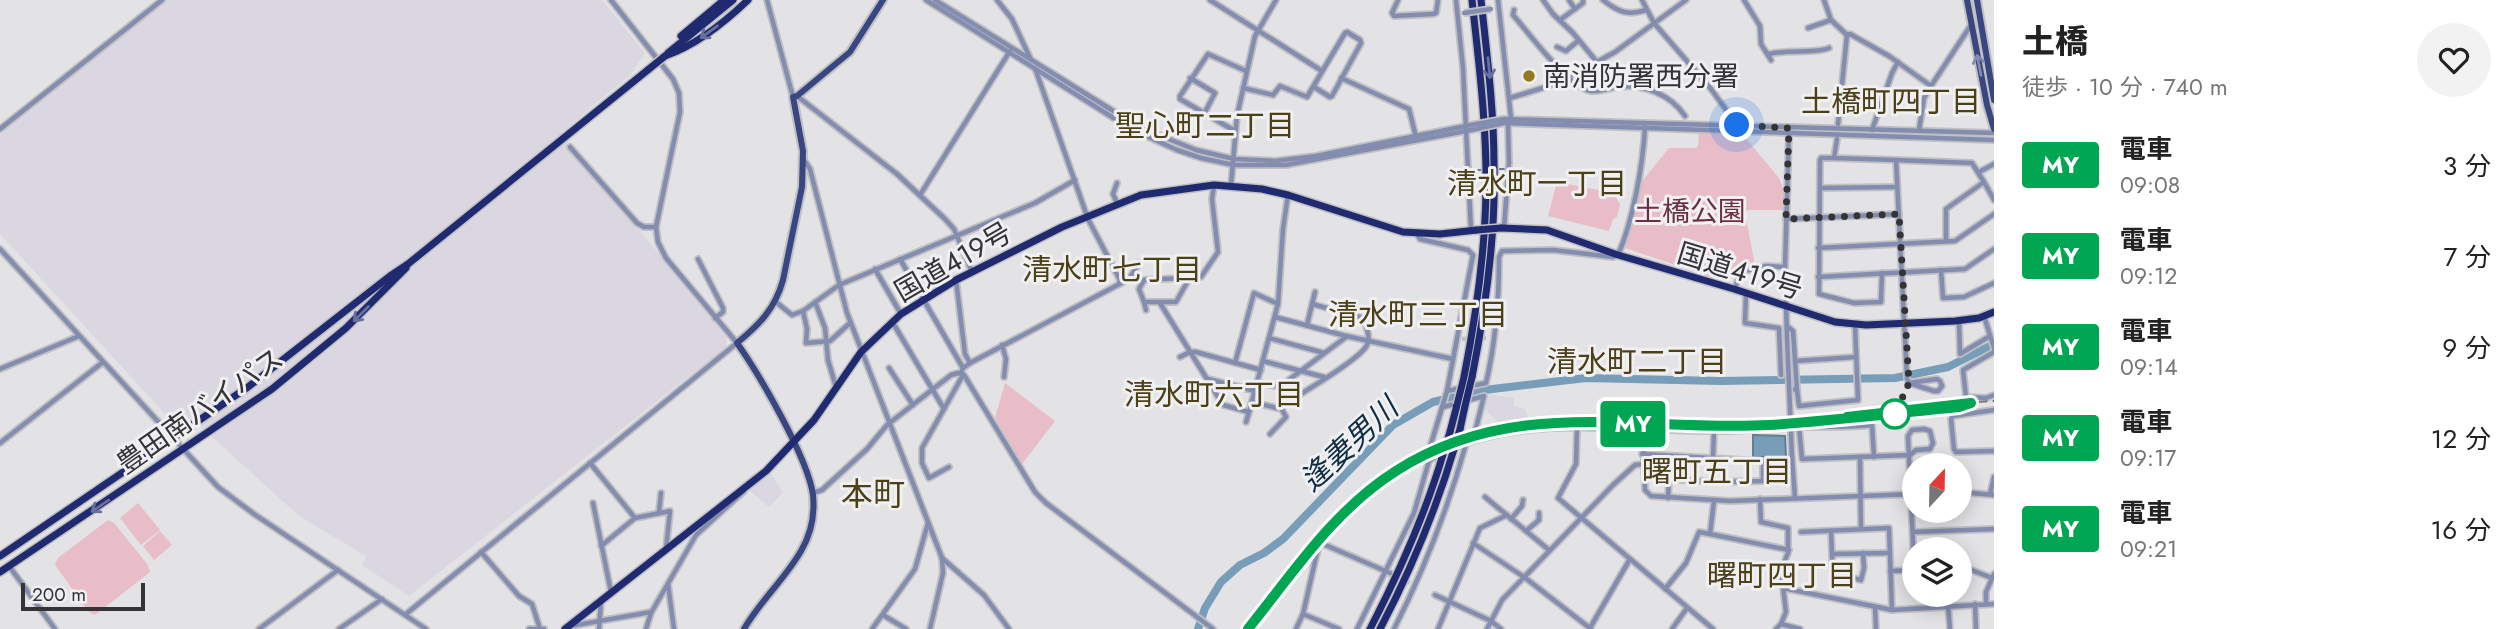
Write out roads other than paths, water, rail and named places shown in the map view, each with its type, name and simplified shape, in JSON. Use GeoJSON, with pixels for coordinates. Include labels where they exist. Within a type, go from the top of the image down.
{"type":"FeatureCollection","features":[{"type":"Feature","properties":{"kind":"highway"},"geometry":{"type":"LineString","coordinates":[[665,56],[676,40],[724,0]]}},
{"type":"Feature","properties":{"kind":"highway","name":"豊田南バイパス"},"geometry":{"type":"LineString","coordinates":[[1,555],[248,387],[408,264],[733,0]]}},
{"type":"Feature","properties":{"kind":"highway"},"geometry":{"type":"LineString","coordinates":[[665,56],[682,50],[708,34],[748,0]]}},
{"type":"Feature","properties":{"kind":"highway"},"geometry":{"type":"LineString","coordinates":[[1468,377],[1481,271],[1486,191],[1485,141],[1472,0]]}},
{"type":"Feature","properties":{"kind":"highway"},"geometry":{"type":"LineString","coordinates":[[1370,629],[1427,505],[1461,406],[1489,272],[1494,191],[1490,75],[1481,0]]}},
{"type":"Feature","properties":{"kind":"highway","name":"国道419号"},"geometry":{"type":"LineString","coordinates":[[568,627],[746,487],[793,444],[861,352],[901,314],[922,299],[972,272],[1117,203],[1151,193],[1231,185],[1288,195],[1390,229],[1417,234],[1503,228],[1548,230],[1618,255],[1735,289],[1786,307],[1835,322],[1855,325],[1959,321],[1994,312]]}},
{"type":"Feature","properties":{"kind":"highway","name":"豊田南バイパス"},"geometry":{"type":"LineString","coordinates":[[0,572],[258,399],[346,328],[408,264]]}},
{"type":"Feature","properties":{"kind":"highway"},"geometry":{"type":"LineString","coordinates":[[1380,629],[1417,554],[1435,508],[1457,446],[1461,406]]}},
{"type":"Feature","properties":{"kind":"main road"},"geometry":{"type":"LineString","coordinates":[[744,629],[800,552],[811,526],[812,493],[807,470],[761,382],[737,343],[763,321],[776,302],[783,280],[802,187],[803,159],[795,97],[850,52],[883,0]]}},
{"type":"Feature","properties":{"kind":"main road"},"geometry":{"type":"LineString","coordinates":[[1967,0],[1994,131]]}},
{"type":"Feature","properties":{"kind":"main road"},"geometry":{"type":"LineString","coordinates":[[1977,0],[1994,100]]}},
{"type":"Feature","properties":{"kind":"street"},"geometry":{"type":"LineString","coordinates":[[0,129],[162,0]]}},
{"type":"Feature","properties":{"kind":"street"},"geometry":{"type":"LineString","coordinates":[[406,614],[737,343],[666,258],[657,242],[656,228],[680,113],[679,93],[673,79],[611,0]]}},
{"type":"Feature","properties":{"kind":"street"},"geometry":{"type":"LineString","coordinates":[[767,0],[795,97],[868,150],[951,225],[972,272]]}},
{"type":"Feature","properties":{"kind":"street"},"geometry":{"type":"LineString","coordinates":[[926,0],[1131,129],[1201,158],[1271,167],[1311,162],[1506,121],[1737,125],[1789,131],[1994,131]]}},
{"type":"Feature","properties":{"kind":"street"},"geometry":{"type":"LineString","coordinates":[[935,0],[1139,127],[1234,162],[1288,160],[1469,128]]}},
{"type":"Feature","properties":{"kind":"street"},"geometry":{"type":"LineString","coordinates":[[997,0],[1012,19],[1035,68],[1088,216],[1120,280],[1119,284]]}},
{"type":"Feature","properties":{"kind":"street"},"geometry":{"type":"LineString","coordinates":[[1210,0],[1322,71]]}},
{"type":"Feature","properties":{"kind":"street"},"geometry":{"type":"LineString","coordinates":[[1231,185],[1246,71],[1258,29],[1276,0]]}},
{"type":"Feature","properties":{"kind":"street"},"geometry":{"type":"LineString","coordinates":[[1398,0],[1392,13],[1394,16],[1433,15],[1436,13],[1438,0]]}},
{"type":"Feature","properties":{"kind":"street"},"geometry":{"type":"LineString","coordinates":[[1456,0],[1469,128],[1474,230]]}},
{"type":"Feature","properties":{"kind":"street"},"geometry":{"type":"LineString","coordinates":[[1498,0],[1510,98],[1506,121],[1508,162],[1503,228]]}},
{"type":"Feature","properties":{"kind":"street"},"geometry":{"type":"LineString","coordinates":[[1544,0],[1553,14],[1597,62]]}},
{"type":"Feature","properties":{"kind":"street"},"geometry":{"type":"LineString","coordinates":[[1569,0],[1575,9]]}},
{"type":"Feature","properties":{"kind":"street"},"geometry":{"type":"LineString","coordinates":[[1560,20],[1583,3],[1583,0]]}},
{"type":"Feature","properties":{"kind":"street"},"geometry":{"type":"LineString","coordinates":[[1603,0],[1626,13],[1646,10]]}},
{"type":"Feature","properties":{"kind":"street"},"geometry":{"type":"LineString","coordinates":[[1642,0],[1654,23],[1711,89],[1737,125]]}},
{"type":"Feature","properties":{"kind":"street"},"geometry":{"type":"LineString","coordinates":[[1510,98],[1546,88],[1597,62],[1686,0]]}},
{"type":"Feature","properties":{"kind":"street"},"geometry":{"type":"LineString","coordinates":[[1744,0],[1759,26],[1761,44],[1770,57],[1791,50],[1823,51],[1829,48]]}},
{"type":"Feature","properties":{"kind":"street"},"geometry":{"type":"LineString","coordinates":[[1824,0],[1831,20],[1847,35],[1850,34],[1898,62],[1931,86]]}},
{"type":"Feature","properties":{"kind":"street"},"geometry":{"type":"LineString","coordinates":[[1457,13],[1499,9]]}},
{"type":"Feature","properties":{"kind":"street"},"geometry":{"type":"LineString","coordinates":[[1514,10],[1513,15],[1567,76],[1590,91],[1621,86],[1645,87],[1663,96],[1685,116]]}},
{"type":"Feature","properties":{"kind":"street"},"geometry":{"type":"LineString","coordinates":[[1808,28],[1831,20]]}},
{"type":"Feature","properties":{"kind":"street"},"geometry":{"type":"LineString","coordinates":[[1919,130],[1924,98],[1971,24]]}},
{"type":"Feature","properties":{"kind":"street"},"geometry":{"type":"LineString","coordinates":[[1243,89],[1273,95],[1280,86],[1307,97],[1345,33],[1348,32],[1360,40],[1361,43],[1332,96],[1314,88]]}},
{"type":"Feature","properties":{"kind":"street"},"geometry":{"type":"LineString","coordinates":[[1838,124],[1847,35]]}},
{"type":"Feature","properties":{"kind":"street"},"geometry":{"type":"LineString","coordinates":[[1557,47],[1566,51],[1578,41]]}},
{"type":"Feature","properties":{"kind":"street"},"geometry":{"type":"LineString","coordinates":[[920,195],[1010,51]]}},
{"type":"Feature","properties":{"kind":"street"},"geometry":{"type":"LineString","coordinates":[[1236,131],[1180,99],[1208,54],[1246,71]]}},
{"type":"Feature","properties":{"kind":"street"},"geometry":{"type":"LineString","coordinates":[[1871,130],[1898,62]]}},
{"type":"Feature","properties":{"kind":"street"},"geometry":{"type":"LineString","coordinates":[[1191,78],[1215,93],[1205,114]]}},
{"type":"Feature","properties":{"kind":"street"},"geometry":{"type":"LineString","coordinates":[[1341,78],[1409,109],[1416,136]]}},
{"type":"Feature","properties":{"kind":"street"},"geometry":{"type":"LineString","coordinates":[[1506,121],[1994,140]]}},
{"type":"Feature","properties":{"kind":"street"},"geometry":{"type":"LineString","coordinates":[[1447,392],[1486,383],[1496,337],[1499,257],[1502,251],[1553,250],[1613,257],[1618,255],[1634,196],[1645,127]]}},
{"type":"Feature","properties":{"kind":"street"},"geometry":{"type":"LineString","coordinates":[[1789,131],[1785,267],[1794,498]]}},
{"type":"Feature","properties":{"kind":"street"},"geometry":{"type":"LineString","coordinates":[[1834,158],[1836,139]]}},
{"type":"Feature","properties":{"kind":"street"},"geometry":{"type":"LineString","coordinates":[[570,147],[637,223],[656,228]]}},
{"type":"Feature","properties":{"kind":"street"},"geometry":{"type":"LineString","coordinates":[[1882,274],[1881,302],[1854,303],[1821,296],[1818,248],[1821,158],[1972,163],[1994,200]]}},
{"type":"Feature","properties":{"kind":"street"},"geometry":{"type":"LineString","coordinates":[[803,159],[810,169],[850,323],[942,558],[943,573],[930,629]]}},
{"type":"Feature","properties":{"kind":"street"},"geometry":{"type":"LineString","coordinates":[[1896,160],[1908,381]]}},
{"type":"Feature","properties":{"kind":"street"},"geometry":{"type":"LineString","coordinates":[[1979,172],[1994,164]]}},
{"type":"Feature","properties":{"kind":"street"},"geometry":{"type":"LineString","coordinates":[[776,302],[792,315],[803,311],[839,285],[1035,203],[1075,180]]}},
{"type":"Feature","properties":{"kind":"street"},"geometry":{"type":"LineString","coordinates":[[1947,241],[1945,210],[1984,182]]}},
{"type":"Feature","properties":{"kind":"street"},"geometry":{"type":"LineString","coordinates":[[1117,183],[1113,194],[1117,203]]}},
{"type":"Feature","properties":{"kind":"street"},"geometry":{"type":"LineString","coordinates":[[1146,310],[1139,289],[1144,280],[1199,279],[1217,252],[1212,199],[1214,185]]}},
{"type":"Feature","properties":{"kind":"street"},"geometry":{"type":"LineString","coordinates":[[1820,188],[1897,187]]}},
{"type":"Feature","properties":{"kind":"street"},"geometry":{"type":"LineString","coordinates":[[1247,422],[1278,304],[1288,195]]}},
{"type":"Feature","properties":{"kind":"street"},"geometry":{"type":"LineString","coordinates":[[1786,219],[1899,214]]}},
{"type":"Feature","properties":{"kind":"street"},"geometry":{"type":"LineString","coordinates":[[1818,248],[1957,240],[1994,214]]}},
{"type":"Feature","properties":{"kind":"street"},"geometry":{"type":"LineString","coordinates":[[1417,234],[1420,239],[1468,250],[1473,255],[1459,339],[1431,444]]}},
{"type":"Feature","properties":{"kind":"street"},"geometry":{"type":"LineString","coordinates":[[0,249],[208,478],[228,495],[426,629]]}},
{"type":"Feature","properties":{"kind":"street"},"geometry":{"type":"LineString","coordinates":[[1818,276],[1965,269],[1994,249]]}},
{"type":"Feature","properties":{"kind":"street"},"geometry":{"type":"LineString","coordinates":[[900,259],[962,372],[1035,492],[1211,627]]}},
{"type":"Feature","properties":{"kind":"street"},"geometry":{"type":"LineString","coordinates":[[698,260],[723,308],[723,312],[715,318]]}},
{"type":"Feature","properties":{"kind":"street"},"geometry":{"type":"LineString","coordinates":[[949,467],[929,478],[922,463],[922,448],[962,372],[970,363],[1129,279],[1139,263]]}},
{"type":"Feature","properties":{"kind":"street"},"geometry":{"type":"LineString","coordinates":[[1735,289],[1740,272],[1785,267]]}},
{"type":"Feature","properties":{"kind":"street"},"geometry":{"type":"LineString","coordinates":[[875,269],[901,314]]}},
{"type":"Feature","properties":{"kind":"street"},"geometry":{"type":"LineString","coordinates":[[1941,270],[1943,298],[1964,297],[1994,284]]}},
{"type":"Feature","properties":{"kind":"street"},"geometry":{"type":"LineString","coordinates":[[1144,302],[1176,302],[1189,279]]}},
{"type":"Feature","properties":{"kind":"street"},"geometry":{"type":"LineString","coordinates":[[956,280],[965,354],[970,363]]}},
{"type":"Feature","properties":{"kind":"street"},"geometry":{"type":"LineString","coordinates":[[1307,325],[1315,292]]}},
{"type":"Feature","properties":{"kind":"street"},"geometry":{"type":"LineString","coordinates":[[1235,363],[1254,293],[1278,304]]}},
{"type":"Feature","properties":{"kind":"street"},"geometry":{"type":"LineString","coordinates":[[1746,293],[1745,323],[1779,328],[1782,375]]}},
{"type":"Feature","properties":{"kind":"street"},"geometry":{"type":"LineString","coordinates":[[814,302],[825,328],[828,360],[836,388]]}},
{"type":"Feature","properties":{"kind":"street"},"geometry":{"type":"LineString","coordinates":[[1160,303],[1223,405],[1249,412]]}},
{"type":"Feature","properties":{"kind":"street"},"geometry":{"type":"LineString","coordinates":[[1252,402],[1274,408],[1280,406],[1346,365],[1366,348],[1368,341],[1362,317],[1312,304]]}},
{"type":"Feature","properties":{"kind":"street"},"geometry":{"type":"LineString","coordinates":[[803,311],[807,329],[806,343],[826,342],[850,323]]}},
{"type":"Feature","properties":{"kind":"street"},"geometry":{"type":"LineString","coordinates":[[1984,316],[1994,350],[1963,369],[1966,397],[1994,396]]}},
{"type":"Feature","properties":{"kind":"street"},"geometry":{"type":"LineString","coordinates":[[1275,317],[1346,336],[1453,359]]}},
{"type":"Feature","properties":{"kind":"street"},"geometry":{"type":"LineString","coordinates":[[892,321],[944,410]]}},
{"type":"Feature","properties":{"kind":"street"},"geometry":{"type":"LineString","coordinates":[[1959,321],[1960,354],[1991,337]]}},
{"type":"Feature","properties":{"kind":"street"},"geometry":{"type":"LineString","coordinates":[[1787,326],[1793,331],[1795,389],[1799,406],[1858,400],[1855,325]]}},
{"type":"Feature","properties":{"kind":"street"},"geometry":{"type":"LineString","coordinates":[[0,369],[79,336]]}},
{"type":"Feature","properties":{"kind":"street"},"geometry":{"type":"LineString","coordinates":[[1280,387],[1346,336]]}},
{"type":"Feature","properties":{"kind":"street"},"geometry":{"type":"LineString","coordinates":[[1487,338],[1496,337]]}},
{"type":"Feature","properties":{"kind":"street"},"geometry":{"type":"LineString","coordinates":[[1269,338],[1324,354]]}},
{"type":"Feature","properties":{"kind":"street"},"geometry":{"type":"LineString","coordinates":[[1002,345],[1006,359],[1004,377]]}},
{"type":"Feature","properties":{"kind":"street"},"geometry":{"type":"LineString","coordinates":[[1180,357],[1190,352],[1261,370]]}},
{"type":"Feature","properties":{"kind":"street"},"geometry":{"type":"LineString","coordinates":[[1795,361],[1856,357]]}},
{"type":"Feature","properties":{"kind":"street"},"geometry":{"type":"LineString","coordinates":[[1263,361],[1325,378]]}},
{"type":"Feature","properties":{"kind":"street"},"geometry":{"type":"LineString","coordinates":[[0,443],[103,362]]}},
{"type":"Feature","properties":{"kind":"street"},"geometry":{"type":"LineString","coordinates":[[889,368],[913,405]]}},
{"type":"Feature","properties":{"kind":"street"},"geometry":{"type":"LineString","coordinates":[[812,493],[822,491],[867,449],[889,424],[951,376],[962,372]]}},
{"type":"Feature","properties":{"kind":"street"},"geometry":{"type":"LineString","coordinates":[[1207,379],[1255,391]]}},
{"type":"Feature","properties":{"kind":"street"},"geometry":{"type":"LineString","coordinates":[[1937,379],[1942,386],[1938,391],[1934,391],[1908,381],[1937,379]]}},
{"type":"Feature","properties":{"kind":"street"},"geometry":{"type":"LineString","coordinates":[[1257,382],[1280,387]]}},
{"type":"Feature","properties":{"kind":"street"},"geometry":{"type":"LineString","coordinates":[[1270,434],[1286,417],[1280,406],[1280,387]]}},
{"type":"Feature","properties":{"kind":"street"},"geometry":{"type":"LineString","coordinates":[[1443,406],[1484,396],[1476,428]]}},
{"type":"Feature","properties":{"kind":"street"},"geometry":{"type":"LineString","coordinates":[[1994,410],[1953,416],[1951,419],[1956,452],[1994,451]]}},
{"type":"Feature","properties":{"kind":"street"},"geometry":{"type":"LineString","coordinates":[[1457,446],[1512,432],[1577,428],[1714,431],[1799,427],[1843,429],[1872,425],[1874,457]]}},
{"type":"Feature","properties":{"kind":"street"},"geometry":{"type":"LineString","coordinates":[[1799,427],[1802,459],[1902,455]]}},
{"type":"Feature","properties":{"kind":"street"},"geometry":{"type":"LineString","coordinates":[[1577,428],[1576,464],[1558,498],[1713,629]]}},
{"type":"Feature","properties":{"kind":"street"},"geometry":{"type":"LineString","coordinates":[[1643,429],[1645,490],[1648,495],[1655,497],[1714,501],[1902,494]]}},
{"type":"Feature","properties":{"kind":"street"},"geometry":{"type":"LineString","coordinates":[[1910,453],[1908,436],[1912,430],[1930,431],[1933,443],[1930,449],[1916,450],[1912,453]]}},
{"type":"Feature","properties":{"kind":"street"},"geometry":{"type":"LineString","coordinates":[[1713,458],[1714,431]]}},
{"type":"Feature","properties":{"kind":"street"},"geometry":{"type":"LineString","coordinates":[[1394,629],[1457,477],[1466,443]]}},
{"type":"Feature","properties":{"kind":"street"},"geometry":{"type":"LineString","coordinates":[[1909,444],[1916,450]]}},
{"type":"Feature","properties":{"kind":"street"},"geometry":{"type":"LineString","coordinates":[[1642,454],[1763,463],[1792,460]]}},
{"type":"Feature","properties":{"kind":"street"},"geometry":{"type":"LineString","coordinates":[[1357,629],[1388,572],[1415,513],[1429,461],[1436,456]]}},
{"type":"Feature","properties":{"kind":"street"},"geometry":{"type":"LineString","coordinates":[[1668,498],[1671,456]]}},
{"type":"Feature","properties":{"kind":"street"},"geometry":{"type":"LineString","coordinates":[[1860,458],[1860,529]]}},
{"type":"Feature","properties":{"kind":"street"},"geometry":{"type":"LineString","coordinates":[[590,463],[635,518]]}},
{"type":"Feature","properties":{"kind":"street"},"geometry":{"type":"LineString","coordinates":[[1669,479],[1763,481],[1763,463]]}},
{"type":"Feature","properties":{"kind":"street"},"geometry":{"type":"LineString","coordinates":[[1487,629],[1502,600],[1549,550],[1634,465],[1643,464]]}},
{"type":"Feature","properties":{"kind":"street"},"geometry":{"type":"LineString","coordinates":[[1972,493],[1992,495],[1994,477]]}},
{"type":"Feature","properties":{"kind":"street"},"geometry":{"type":"LineString","coordinates":[[646,629],[652,612],[700,529],[732,504],[746,487]]}},
{"type":"Feature","properties":{"kind":"street"},"geometry":{"type":"LineString","coordinates":[[659,512],[661,493]]}},
{"type":"Feature","properties":{"kind":"street"},"geometry":{"type":"LineString","coordinates":[[1485,497],[1549,550]]}},
{"type":"Feature","properties":{"kind":"street"},"geometry":{"type":"LineString","coordinates":[[1438,629],[1480,528],[1509,517],[1522,506],[1523,499]]}},
{"type":"Feature","properties":{"kind":"street"},"geometry":{"type":"LineString","coordinates":[[1760,499],[1761,522],[1786,527],[1788,550],[1781,570],[1787,603],[1779,627],[1800,629]]}},
{"type":"Feature","properties":{"kind":"street"},"geometry":{"type":"LineString","coordinates":[[1710,534],[1714,501]]}},
{"type":"Feature","properties":{"kind":"street"},"geometry":{"type":"LineString","coordinates":[[593,503],[611,592]]}},
{"type":"Feature","properties":{"kind":"street"},"geometry":{"type":"LineString","coordinates":[[601,546],[635,518],[670,510],[666,549]]}},
{"type":"Feature","properties":{"kind":"street"},"geometry":{"type":"LineString","coordinates":[[1526,531],[1539,520],[1539,513]]}},
{"type":"Feature","properties":{"kind":"street"},"geometry":{"type":"LineString","coordinates":[[872,629],[915,569],[928,523]]}},
{"type":"Feature","properties":{"kind":"street"},"geometry":{"type":"LineString","coordinates":[[1913,523],[1913,537]]}},
{"type":"Feature","properties":{"kind":"street"},"geometry":{"type":"LineString","coordinates":[[1801,532],[1889,528],[1892,610]]}},
{"type":"Feature","properties":{"kind":"street"},"geometry":{"type":"LineString","coordinates":[[1913,532],[1994,529]]}},
{"type":"Feature","properties":{"kind":"street"},"geometry":{"type":"LineString","coordinates":[[1832,531],[1835,575],[1860,580],[1864,568],[1863,554]]}},
{"type":"Feature","properties":{"kind":"street"},"geometry":{"type":"LineString","coordinates":[[1665,589],[1686,563],[1699,532],[1788,550]]}},
{"type":"Feature","properties":{"kind":"street"},"geometry":{"type":"LineString","coordinates":[[1473,543],[1524,577],[1590,629],[1630,559]]}},
{"type":"Feature","properties":{"kind":"street"},"geometry":{"type":"LineString","coordinates":[[1296,629],[1303,614],[1319,544],[1388,572]]}},
{"type":"Feature","properties":{"kind":"street"},"geometry":{"type":"LineString","coordinates":[[481,552],[519,596],[533,604],[542,629],[529,629]]}},
{"type":"Feature","properties":{"kind":"street"},"geometry":{"type":"LineString","coordinates":[[1832,554],[1889,553]]}},
{"type":"Feature","properties":{"kind":"street"},"geometry":{"type":"LineString","coordinates":[[942,558],[984,594],[1009,629]]}},
{"type":"Feature","properties":{"kind":"street"},"geometry":{"type":"LineString","coordinates":[[9,566],[55,629]]}},
{"type":"Feature","properties":{"kind":"street"},"geometry":{"type":"LineString","coordinates":[[1890,571],[1902,569]]}},
{"type":"Feature","properties":{"kind":"street"},"geometry":{"type":"LineString","coordinates":[[259,629],[338,570]]}},
{"type":"Feature","properties":{"kind":"street"},"geometry":{"type":"LineString","coordinates":[[1972,570],[1993,576],[1986,592],[1986,604]]}},
{"type":"Feature","properties":{"kind":"street"},"geometry":{"type":"LineString","coordinates":[[668,583],[674,629]]}},
{"type":"Feature","properties":{"kind":"street"},"geometry":{"type":"LineString","coordinates":[[1783,587],[1892,610],[1926,607]]}},
{"type":"Feature","properties":{"kind":"street"},"geometry":{"type":"LineString","coordinates":[[1435,595],[1491,621],[1501,629]]}},
{"type":"Feature","properties":{"kind":"street"},"geometry":{"type":"LineString","coordinates":[[339,629],[382,599]]}},
{"type":"Feature","properties":{"kind":"street"},"geometry":{"type":"LineString","coordinates":[[599,629],[601,600]]}},
{"type":"Feature","properties":{"kind":"street"},"geometry":{"type":"LineString","coordinates":[[1972,604],[1994,604]]}},
{"type":"Feature","properties":{"kind":"street"},"geometry":{"type":"LineString","coordinates":[[1975,604],[1976,629]]}},
{"type":"Feature","properties":{"kind":"street"},"geometry":{"type":"LineString","coordinates":[[1875,607],[1876,629]]}},
{"type":"Feature","properties":{"kind":"street"},"geometry":{"type":"LineString","coordinates":[[1948,607],[1950,629]]}},
{"type":"Feature","properties":{"kind":"street"},"geometry":{"type":"LineString","coordinates":[[1672,629],[1687,608]]}},
{"type":"Feature","properties":{"kind":"street"},"geometry":{"type":"LineString","coordinates":[[568,627],[652,612]]}},
{"type":"Feature","properties":{"kind":"street"},"geometry":{"type":"LineString","coordinates":[[1303,614],[1339,629]]}},
{"type":"Feature","properties":{"kind":"street"},"geometry":{"type":"LineString","coordinates":[[883,615],[906,629]]}},
{"type":"Feature","properties":{"kind":"water"},"geometry":{"type":"Polygon","coordinates":[[[1753,435],[1785,436],[1786,457],[1753,457],[1753,435]]]}},
{"type":"Feature","properties":{"kind":"waterway"},"geometry":{"type":"LineString","coordinates":[[1497,169],[1506,169]]}},
{"type":"Feature","properties":{"kind":"waterway"},"geometry":{"type":"LineString","coordinates":[[1471,170],[1484,170]]}},
{"type":"Feature","properties":{"kind":"waterway","name":"逢妻男川"},"geometry":{"type":"LineString","coordinates":[[1198,629],[1205,608],[1221,582],[1240,565],[1264,553],[1283,539],[1393,425],[1433,402],[1484,390],[1586,378],[1720,381],[1895,378],[1948,367],[1994,344]]}},
{"type":"Feature","properties":{"kind":"tunnel"},"geometry":{"type":"LineString","coordinates":[[1462,339],[1487,338]]}},
{"type":"Feature","properties":{"kind":"tunnel"},"geometry":{"type":"LineString","coordinates":[[1394,575],[1410,583]]}},
{"type":"Feature","properties":{"kind":"railway"},"geometry":{"type":"LineString","coordinates":[[1248,629],[1319,538],[1345,510],[1397,470],[1455,442],[1517,426],[1549,422],[1777,424],[1994,401]]}},
{"type":"Feature","properties":{"kind":"train","name":"MY"},"geometry":{"type":"LineString","coordinates":[[1248,629],[1346,509],[1396,470],[1437,449],[1471,436],[1506,427],[1553,422],[1770,425],[1850,419],[1959,407],[1971,403],[1847,417]]}},
{"type":"Feature","properties":{"kind":"place","name":"南消防署西分署"},"geometry":{"type":"Point","coordinates":[1529,76]}},
{"type":"Feature","properties":{"kind":"district","name":"土橋町四丁目"},"geometry":{"type":"Point","coordinates":[1891,101]}},
{"type":"Feature","properties":{"kind":"district","name":"聖心町二丁目"},"geometry":{"type":"Point","coordinates":[1205,125]}},
{"type":"Feature","properties":{"kind":"district","name":"清水町一丁目"},"geometry":{"type":"Point","coordinates":[1537,183]}},
{"type":"Feature","properties":{"kind":"district","name":"清水町七丁目"},"geometry":{"type":"Point","coordinates":[1112,269]}},
{"type":"Feature","properties":{"kind":"district","name":"清水町三丁目"},"geometry":{"type":"Point","coordinates":[1418,314]}},
{"type":"Feature","properties":{"kind":"district","name":"清水町二丁目"},"geometry":{"type":"Point","coordinates":[1637,361]}},
{"type":"Feature","properties":{"kind":"district","name":"清水町六丁目"},"geometry":{"type":"Point","coordinates":[1214,394]}},
{"type":"Feature","properties":{"kind":"district","name":"曙町五丁目"},"geometry":{"type":"Point","coordinates":[1717,471]}},
{"type":"Feature","properties":{"kind":"district","name":"本町"},"geometry":{"type":"Point","coordinates":[873,494]}},
{"type":"Feature","properties":{"kind":"district","name":"曙町四丁目"},"geometry":{"type":"Point","coordinates":[1782,575]}},
{"type":"Feature","properties":{"kind":"park label","name":"土橋公園"},"geometry":{"type":"Point","coordinates":[1690,211]}}]}
